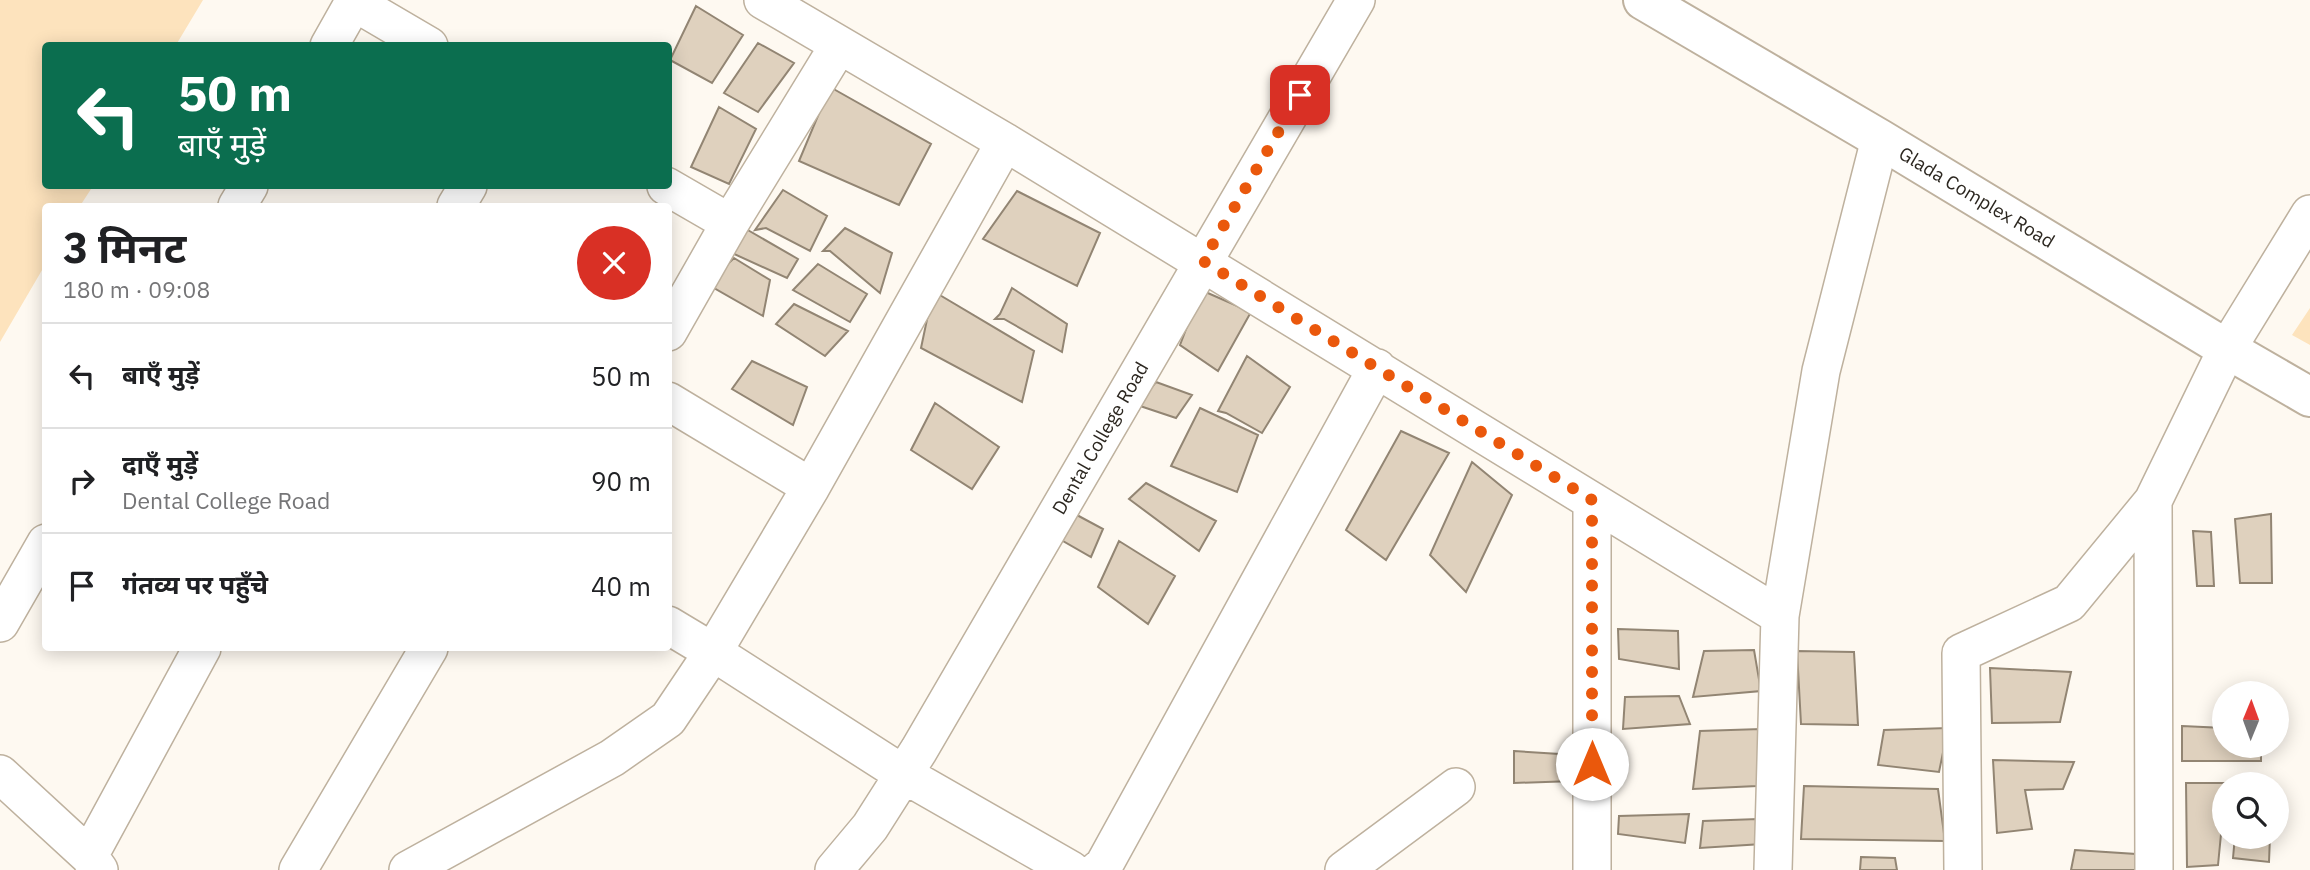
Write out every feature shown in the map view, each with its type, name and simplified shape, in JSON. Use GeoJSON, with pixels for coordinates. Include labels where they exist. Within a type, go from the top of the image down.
{"type":"FeatureCollection","features":[{"type":"Feature","properties":{"kind":"street"},"geometry":{"type":"LineString","coordinates":[[763,0],[1203,261],[1780,616]]}},
{"type":"Feature","properties":{"kind":"street","name":"Dental College Road"},"geometry":{"type":"LineString","coordinates":[[834,870],[870,827],[919,750],[1356,0]]}},
{"type":"Feature","properties":{"kind":"street","name":"Glada Complex Road"},"geometry":{"type":"LineString","coordinates":[[1643,0],[2310,397]]}},
{"type":"Feature","properties":{"kind":"street"},"geometry":{"type":"LineString","coordinates":[[331,42],[354,1],[422,42]]}},
{"type":"Feature","properties":{"kind":"street"},"geometry":{"type":"LineString","coordinates":[[672,325],[730,223],[839,45]]}},
{"type":"Feature","properties":{"kind":"street"},"geometry":{"type":"LineString","coordinates":[[1773,870],[1780,616],[1821,371],[1880,139]]}},
{"type":"Feature","properties":{"kind":"street"},"geometry":{"type":"LineString","coordinates":[[408,870],[612,758],[668,719],[713,652],[811,487],[1005,142]]}},
{"type":"Feature","properties":{"kind":"street"},"geometry":{"type":"LineString","coordinates":[[671,189],[730,223]]}},
{"type":"Feature","properties":{"kind":"street"},"geometry":{"type":"LineString","coordinates":[[1963,870],[1961,653],[2068,603],[2153,500],[2227,349],[2310,214]]}},
{"type":"Feature","properties":{"kind":"street"},"geometry":{"type":"LineString","coordinates":[[1098,870],[1104,865],[1377,368]]}},
{"type":"Feature","properties":{"kind":"street"},"geometry":{"type":"LineString","coordinates":[[672,403],[811,487]]}},
{"type":"Feature","properties":{"kind":"street"},"geometry":{"type":"LineString","coordinates":[[1592,500],[1592,870]]}},
{"type":"Feature","properties":{"kind":"street"},"geometry":{"type":"LineString","coordinates":[[2153,500],[2154,870]]}},
{"type":"Feature","properties":{"kind":"street"},"geometry":{"type":"LineString","coordinates":[[0,623],[42,550]]}},
{"type":"Feature","properties":{"kind":"street"},"geometry":{"type":"LineString","coordinates":[[672,627],[903,774],[1071,870]]}},
{"type":"Feature","properties":{"kind":"street"},"geometry":{"type":"LineString","coordinates":[[0,774],[94,863],[200,651]]}},
{"type":"Feature","properties":{"kind":"street"},"geometry":{"type":"LineString","coordinates":[[298,870],[427,651]]}},
{"type":"Feature","properties":{"kind":"street"},"geometry":{"type":"LineString","coordinates":[[1344,870],[1456,787]]}},
{"type":"Feature","properties":{"kind":"shaded area"},"geometry":{"type":"Polygon","coordinates":[[[0,0],[203,0],[178,42],[42,42],[42,189],[91,189],[82,203],[42,203],[42,270],[0,342],[0,0]]]}},
{"type":"Feature","properties":{"kind":"shaded area"},"geometry":{"type":"Polygon","coordinates":[[[2310,308],[2310,345],[2292,335],[2310,308]]]}},
{"type":"Feature","properties":{"kind":"building"},"geometry":{"type":"Polygon","coordinates":[[[696,6],[743,35],[712,83],[672,61],[696,6]]]}},
{"type":"Feature","properties":{"kind":"building"},"geometry":{"type":"Polygon","coordinates":[[[758,43],[794,63],[758,112],[724,93],[758,43]]]}},
{"type":"Feature","properties":{"kind":"building"},"geometry":{"type":"Polygon","coordinates":[[[830,87],[931,144],[899,205],[799,161],[830,87]]]}},
{"type":"Feature","properties":{"kind":"building"},"geometry":{"type":"Polygon","coordinates":[[[719,107],[756,129],[729,184],[691,167],[719,107]]]}},
{"type":"Feature","properties":{"kind":"building"},"geometry":{"type":"Polygon","coordinates":[[[783,190],[827,216],[810,251],[766,228],[755,230],[783,190]]]}},
{"type":"Feature","properties":{"kind":"building"},"geometry":{"type":"Polygon","coordinates":[[[1017,191],[1100,233],[1077,286],[983,239],[1017,191]]]}},
{"type":"Feature","properties":{"kind":"building"},"geometry":{"type":"Polygon","coordinates":[[[845,228],[892,253],[880,293],[830,251],[823,251],[845,228]]]}},
{"type":"Feature","properties":{"kind":"building"},"geometry":{"type":"Polygon","coordinates":[[[746,229],[798,259],[787,278],[732,253],[746,229]]]}},
{"type":"Feature","properties":{"kind":"building"},"geometry":{"type":"Polygon","coordinates":[[[734,258],[770,280],[763,316],[707,284],[734,258]]]}},
{"type":"Feature","properties":{"kind":"building"},"geometry":{"type":"Polygon","coordinates":[[[818,264],[867,294],[850,322],[793,290],[818,264]]]}},
{"type":"Feature","properties":{"kind":"building"},"geometry":{"type":"Polygon","coordinates":[[[1012,288],[1067,324],[1062,352],[1004,319],[995,319],[1012,288]]]}},
{"type":"Feature","properties":{"kind":"building"},"geometry":{"type":"Polygon","coordinates":[[[1201,290],[1251,312],[1218,371],[1180,345],[1201,290]]]}},
{"type":"Feature","properties":{"kind":"building"},"geometry":{"type":"Polygon","coordinates":[[[933,291],[1034,351],[1022,402],[921,348],[933,291]]]}},
{"type":"Feature","properties":{"kind":"building"},"geometry":{"type":"Polygon","coordinates":[[[794,304],[848,331],[825,356],[776,324],[794,304]]]}},
{"type":"Feature","properties":{"kind":"building"},"geometry":{"type":"Polygon","coordinates":[[[1247,356],[1290,387],[1262,433],[1218,411],[1247,356]]]}},
{"type":"Feature","properties":{"kind":"building"},"geometry":{"type":"Polygon","coordinates":[[[752,361],[807,387],[793,425],[732,389],[752,361]]]}},
{"type":"Feature","properties":{"kind":"building"},"geometry":{"type":"Polygon","coordinates":[[[1156,382],[1192,395],[1176,418],[1137,405],[1156,382]]]}},
{"type":"Feature","properties":{"kind":"building"},"geometry":{"type":"Polygon","coordinates":[[[935,403],[999,447],[972,489],[911,450],[935,403]]]}},
{"type":"Feature","properties":{"kind":"building"},"geometry":{"type":"Polygon","coordinates":[[[1200,408],[1258,435],[1237,492],[1171,466],[1200,408]]]}},
{"type":"Feature","properties":{"kind":"building"},"geometry":{"type":"Polygon","coordinates":[[[1401,431],[1449,453],[1386,560],[1346,530],[1401,431]]]}},
{"type":"Feature","properties":{"kind":"building"},"geometry":{"type":"Polygon","coordinates":[[[1472,462],[1512,495],[1466,592],[1430,555],[1472,462]]]}},
{"type":"Feature","properties":{"kind":"building"},"geometry":{"type":"Polygon","coordinates":[[[1146,483],[1216,521],[1199,551],[1129,499],[1146,483]]]}},
{"type":"Feature","properties":{"kind":"building"},"geometry":{"type":"Polygon","coordinates":[[[1075,514],[1103,529],[1091,557],[1056,537],[1075,514]]]}},
{"type":"Feature","properties":{"kind":"building"},"geometry":{"type":"Polygon","coordinates":[[[2271,514],[2272,583],[2240,583],[2235,519],[2271,514]]]}},
{"type":"Feature","properties":{"kind":"building"},"geometry":{"type":"Polygon","coordinates":[[[2193,531],[2211,532],[2214,586],[2197,586],[2193,531]]]}},
{"type":"Feature","properties":{"kind":"building"},"geometry":{"type":"Polygon","coordinates":[[[1119,541],[1175,576],[1148,624],[1098,587],[1119,541]]]}},
{"type":"Feature","properties":{"kind":"building"},"geometry":{"type":"Polygon","coordinates":[[[1618,629],[1678,631],[1679,669],[1619,659],[1618,629]]]}},
{"type":"Feature","properties":{"kind":"building"},"geometry":{"type":"Polygon","coordinates":[[[1754,650],[1761,691],[1693,697],[1704,651],[1754,650]]]}},
{"type":"Feature","properties":{"kind":"building"},"geometry":{"type":"Polygon","coordinates":[[[1797,651],[1854,652],[1858,725],[1801,724],[1797,651]]]}},
{"type":"Feature","properties":{"kind":"building"},"geometry":{"type":"Polygon","coordinates":[[[1990,668],[2071,672],[2060,722],[1992,723],[1990,668]]]}},
{"type":"Feature","properties":{"kind":"building"},"geometry":{"type":"Polygon","coordinates":[[[1679,696],[1690,724],[1623,729],[1625,697],[1679,696]]]}},
{"type":"Feature","properties":{"kind":"building"},"geometry":{"type":"Polygon","coordinates":[[[2182,726],[2212,727],[2212,758],[2261,758],[2261,761],[2182,761],[2182,726]]]}},
{"type":"Feature","properties":{"kind":"building"},"geometry":{"type":"Polygon","coordinates":[[[1948,728],[1939,772],[1878,765],[1884,730],[1948,728]]]}},
{"type":"Feature","properties":{"kind":"building"},"geometry":{"type":"Polygon","coordinates":[[[1761,729],[1757,786],[1693,789],[1700,731],[1761,729]]]}},
{"type":"Feature","properties":{"kind":"building"},"geometry":{"type":"Polygon","coordinates":[[[1514,751],[1575,755],[1574,781],[1514,783],[1514,751]]]}},
{"type":"Feature","properties":{"kind":"building"},"geometry":{"type":"Polygon","coordinates":[[[1993,760],[2074,762],[2063,789],[2025,790],[2032,829],[1997,833],[1993,760]]]}},
{"type":"Feature","properties":{"kind":"building"},"geometry":{"type":"Polygon","coordinates":[[[2186,783],[2212,783],[2212,849],[2220,849],[2218,865],[2187,867],[2186,783]]]}},
{"type":"Feature","properties":{"kind":"building"},"geometry":{"type":"Polygon","coordinates":[[[1804,786],[1938,789],[1945,841],[1801,839],[1804,786]]]}},
{"type":"Feature","properties":{"kind":"building"},"geometry":{"type":"Polygon","coordinates":[[[1689,814],[1685,843],[1618,834],[1619,816],[1689,814]]]}},
{"type":"Feature","properties":{"kind":"building"},"geometry":{"type":"Polygon","coordinates":[[[1758,819],[1762,844],[1700,848],[1703,821],[1758,819]]]}},
{"type":"Feature","properties":{"kind":"building"},"geometry":{"type":"Polygon","coordinates":[[[2234,849],[2270,849],[2269,862],[2233,858],[2234,849]]]}},
{"type":"Feature","properties":{"kind":"building"},"geometry":{"type":"Polygon","coordinates":[[[2075,850],[2136,854],[2138,870],[2071,870],[2075,850]]]}},
{"type":"Feature","properties":{"kind":"building"},"geometry":{"type":"Polygon","coordinates":[[[1861,857],[1895,858],[1897,870],[1860,870],[1861,857]]]}},
{"type":"Feature","properties":{"kind":"route"},"geometry":{"type":"LineString","coordinates":[[1300,95],[1203,261],[1592,500],[1592,764]]}}]}
